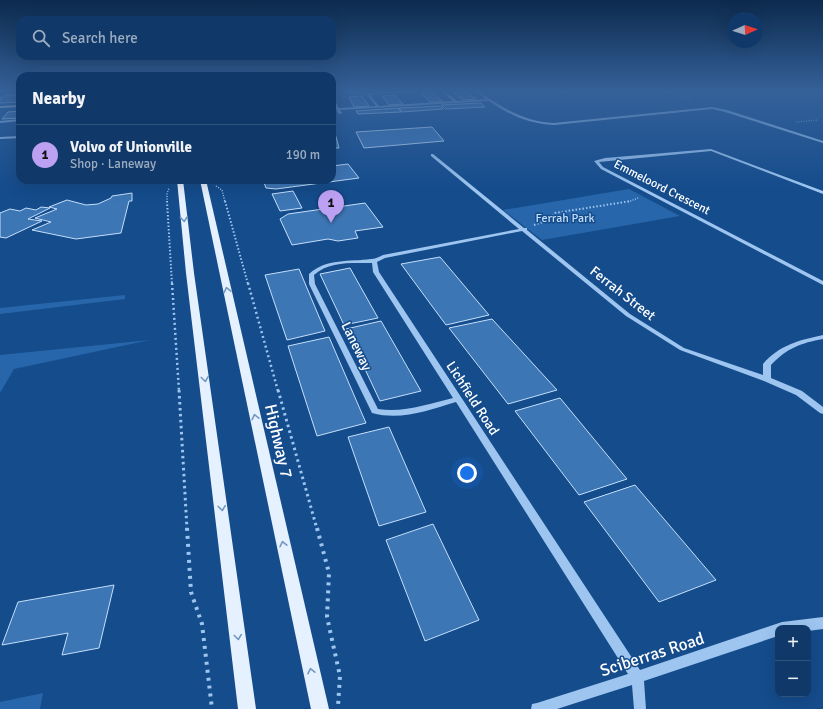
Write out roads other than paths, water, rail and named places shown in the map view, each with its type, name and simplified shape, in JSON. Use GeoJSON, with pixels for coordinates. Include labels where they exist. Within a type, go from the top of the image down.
{"type":"FeatureCollection","features":[{"type":"Feature","properties":{"kind":"main road"},"geometry":{"type":"LineString","coordinates":[[180,184],[190,273],[247,709]]}},
{"type":"Feature","properties":{"kind":"main road","name":"Highway 7"},"geometry":{"type":"LineString","coordinates":[[204,184],[320,709]]}},
{"type":"Feature","properties":{"kind":"street"},"geometry":{"type":"LineString","coordinates":[[535,123],[546,125],[565,123]]}},
{"type":"Feature","properties":{"kind":"street"},"geometry":{"type":"LineString","coordinates":[[764,123],[823,142]]}},
{"type":"Feature","properties":{"kind":"street"},"geometry":{"type":"LineString","coordinates":[[0,138],[16,137]]}},
{"type":"Feature","properties":{"kind":"street","name":"Emmeloord Crescent"},"geometry":{"type":"LineString","coordinates":[[823,193],[711,150],[605,159],[596,162],[602,168],[823,283]]}},
{"type":"Feature","properties":{"kind":"street","name":"Ferrah Street"},"geometry":{"type":"LineString","coordinates":[[432,154],[628,315],[662,338],[682,349],[767,379],[799,393],[823,411]]}},
{"type":"Feature","properties":{"kind":"street"},"geometry":{"type":"LineString","coordinates":[[374,261],[383,257],[525,229]]}},
{"type":"Feature","properties":{"kind":"street","name":"Lichfield Road"},"geometry":{"type":"LineString","coordinates":[[374,261],[376,272],[637,678]]}},
{"type":"Feature","properties":{"kind":"street","name":"Laneway"},"geometry":{"type":"LineString","coordinates":[[374,261],[341,263],[325,266],[315,270],[311,275],[312,284],[375,411],[387,414],[404,413],[458,399]]}},
{"type":"Feature","properties":{"kind":"street"},"geometry":{"type":"LineString","coordinates":[[767,379],[767,364],[778,352],[802,341],[823,337]]}},
{"type":"Feature","properties":{"kind":"street"},"geometry":{"type":"LineString","coordinates":[[802,625],[823,622]]}},
{"type":"Feature","properties":{"kind":"street","name":"Sciberras Road"},"geometry":{"type":"LineString","coordinates":[[537,709],[637,678],[775,631]]}},
{"type":"Feature","properties":{"kind":"street"},"geometry":{"type":"LineString","coordinates":[[637,678],[640,709]]}},
{"type":"Feature","properties":{"kind":"place","name":"Volvo of Unionville"},"geometry":{"type":"Point","coordinates":[331,223]}},
{"type":"Feature","properties":{"kind":"park label","name":"Ferrah Park"},"geometry":{"type":"Point","coordinates":[565,218]}}]}
